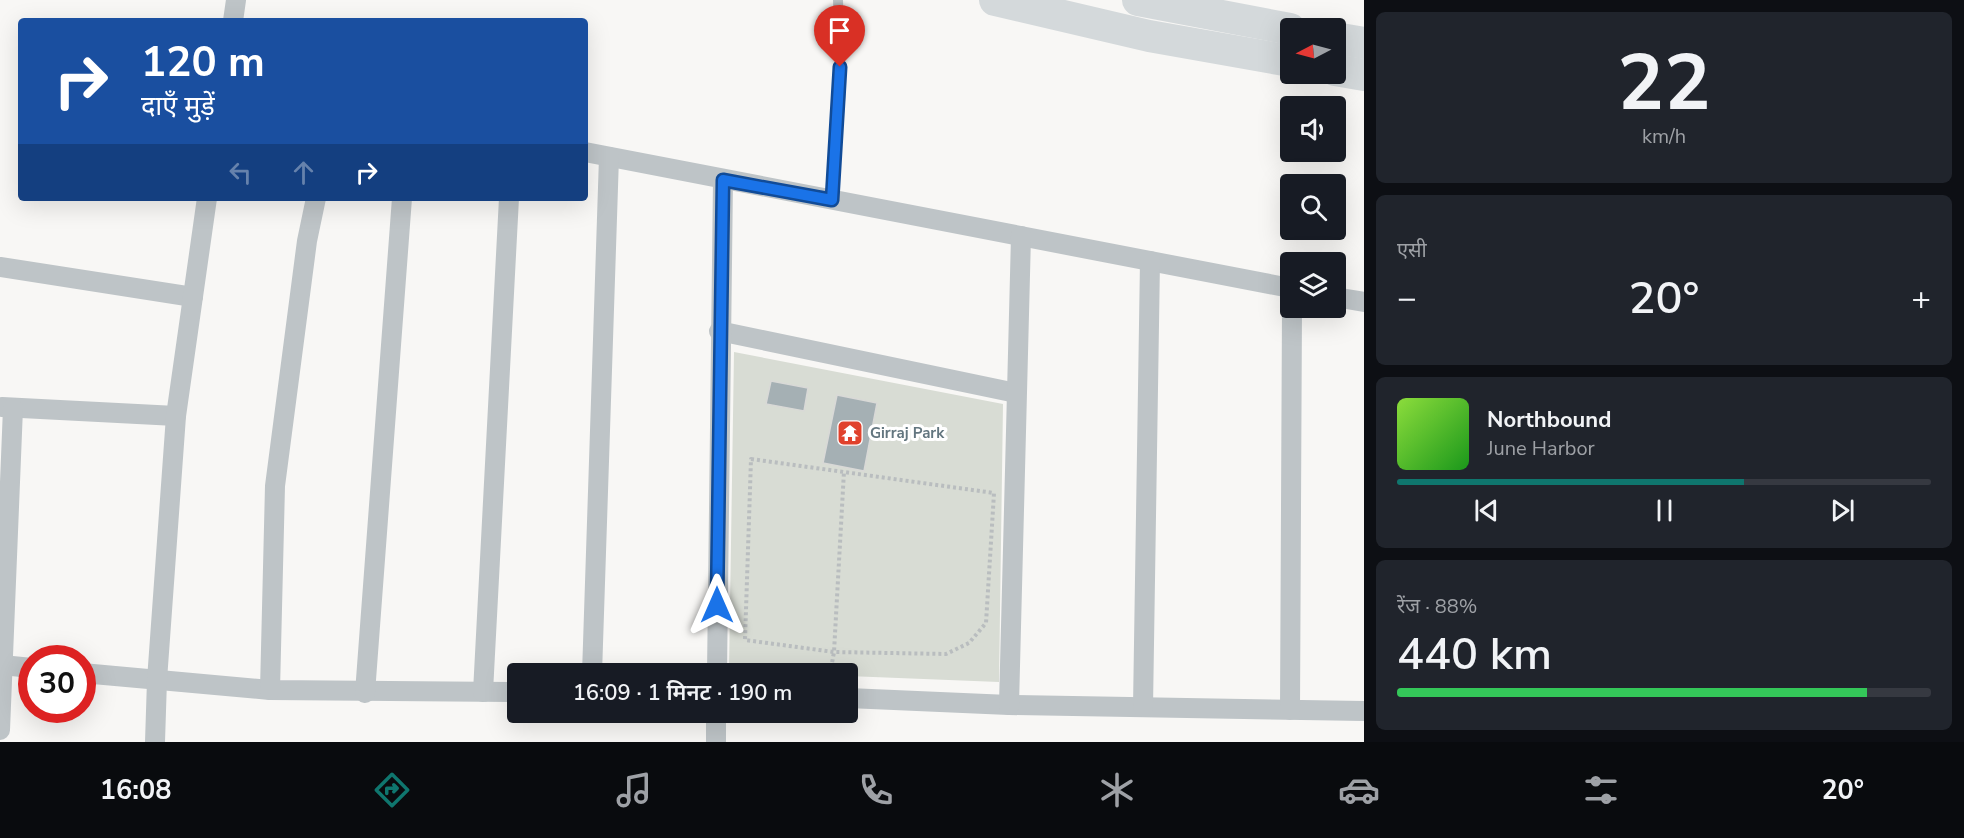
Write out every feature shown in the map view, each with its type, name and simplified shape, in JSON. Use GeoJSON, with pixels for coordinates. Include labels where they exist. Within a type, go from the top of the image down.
{"type":"FeatureCollection","features":[{"type":"Feature","properties":{"kind":"main road"},"geometry":{"type":"LineString","coordinates":[[995,0],[1149,36],[1280,59]]}},
{"type":"Feature","properties":{"kind":"main road"},"geometry":{"type":"LineString","coordinates":[[1150,1],[1280,27]]}},
{"type":"Feature","properties":{"kind":"main road"},"geometry":{"type":"LineString","coordinates":[[1346,40],[1364,43]]}},
{"type":"Feature","properties":{"kind":"main road"},"geometry":{"type":"LineString","coordinates":[[1346,71],[1364,75]]}},
{"type":"Feature","properties":{"kind":"street"},"geometry":{"type":"LineString","coordinates":[[233,18],[236,0]]}},
{"type":"Feature","properties":{"kind":"street"},"geometry":{"type":"LineString","coordinates":[[1149,36],[1150,1]]}},
{"type":"Feature","properties":{"kind":"street"},"geometry":{"type":"LineString","coordinates":[[588,153],[1280,286]]}},
{"type":"Feature","properties":{"kind":"street"},"geometry":{"type":"LineString","coordinates":[[592,663],[609,157]]}},
{"type":"Feature","properties":{"kind":"street"},"geometry":{"type":"LineString","coordinates":[[717,663],[719,331],[723,180]]}},
{"type":"Feature","properties":{"kind":"street"},"geometry":{"type":"LineString","coordinates":[[155,742],[157,680],[176,416],[207,201]]}},
{"type":"Feature","properties":{"kind":"street"},"geometry":{"type":"LineString","coordinates":[[270,690],[276,486],[307,241],[315,201]]}},
{"type":"Feature","properties":{"kind":"street"},"geometry":{"type":"LineString","coordinates":[[365,693],[402,201]]}},
{"type":"Feature","properties":{"kind":"street"},"geometry":{"type":"LineString","coordinates":[[483,692],[509,201]]}},
{"type":"Feature","properties":{"kind":"street"},"geometry":{"type":"LineString","coordinates":[[1009,705],[1021,236]]}},
{"type":"Feature","properties":{"kind":"street"},"geometry":{"type":"LineString","coordinates":[[1143,707],[1150,261]]}},
{"type":"Feature","properties":{"kind":"street"},"geometry":{"type":"LineString","coordinates":[[0,267],[193,297]]}},
{"type":"Feature","properties":{"kind":"street"},"geometry":{"type":"LineString","coordinates":[[1346,299],[1364,302]]}},
{"type":"Feature","properties":{"kind":"street"},"geometry":{"type":"LineString","coordinates":[[1290,710],[1292,318]]}},
{"type":"Feature","properties":{"kind":"street"},"geometry":{"type":"LineString","coordinates":[[719,331],[1017,393]]}},
{"type":"Feature","properties":{"kind":"street"},"geometry":{"type":"LineString","coordinates":[[0,730],[7,408],[176,416]]}},
{"type":"Feature","properties":{"kind":"street"},"geometry":{"type":"LineString","coordinates":[[2,665],[18,667]]}},
{"type":"Feature","properties":{"kind":"street"},"geometry":{"type":"LineString","coordinates":[[96,674],[270,690],[365,693],[507,692]]}},
{"type":"Feature","properties":{"kind":"street"},"geometry":{"type":"LineString","coordinates":[[858,698],[1009,705],[1364,711]]}},
{"type":"Feature","properties":{"kind":"street"},"geometry":{"type":"LineString","coordinates":[[716,723],[716,742]]}},
{"type":"Feature","properties":{"kind":"lane"},"geometry":{"type":"LineString","coordinates":[[832,200],[841,89],[838,0]]}},
{"type":"Feature","properties":{"kind":"path"},"geometry":{"type":"LineString","coordinates":[[751,459],[844,471],[994,493],[986,623],[969,643],[946,654],[834,652],[745,640],[751,459]]}},
{"type":"Feature","properties":{"kind":"path"},"geometry":{"type":"LineString","coordinates":[[832,663],[844,471]]}},
{"type":"Feature","properties":{"kind":"shaded area"},"geometry":{"type":"Polygon","coordinates":[[[734,352],[1003,404],[999,682],[858,676],[858,663],[729,663],[734,352]]]}},
{"type":"Feature","properties":{"kind":"building"},"geometry":{"type":"Polygon","coordinates":[[[771,381],[808,388],[804,411],[766,404],[771,381]]]}},
{"type":"Feature","properties":{"kind":"building","name":"Girraj Park"},"geometry":{"type":"Polygon","coordinates":[[[837,395],[877,403],[864,471],[823,463],[837,395]]]}},
{"type":"Feature","properties":{"kind":"place","name":"Girraj Park"},"geometry":{"type":"Point","coordinates":[850,433]}},
{"type":"Feature","properties":{"kind":"route"},"geometry":{"type":"LineString","coordinates":[[717,605],[719,331],[723,180],[832,200],[841,89],[840,67]]}}]}
